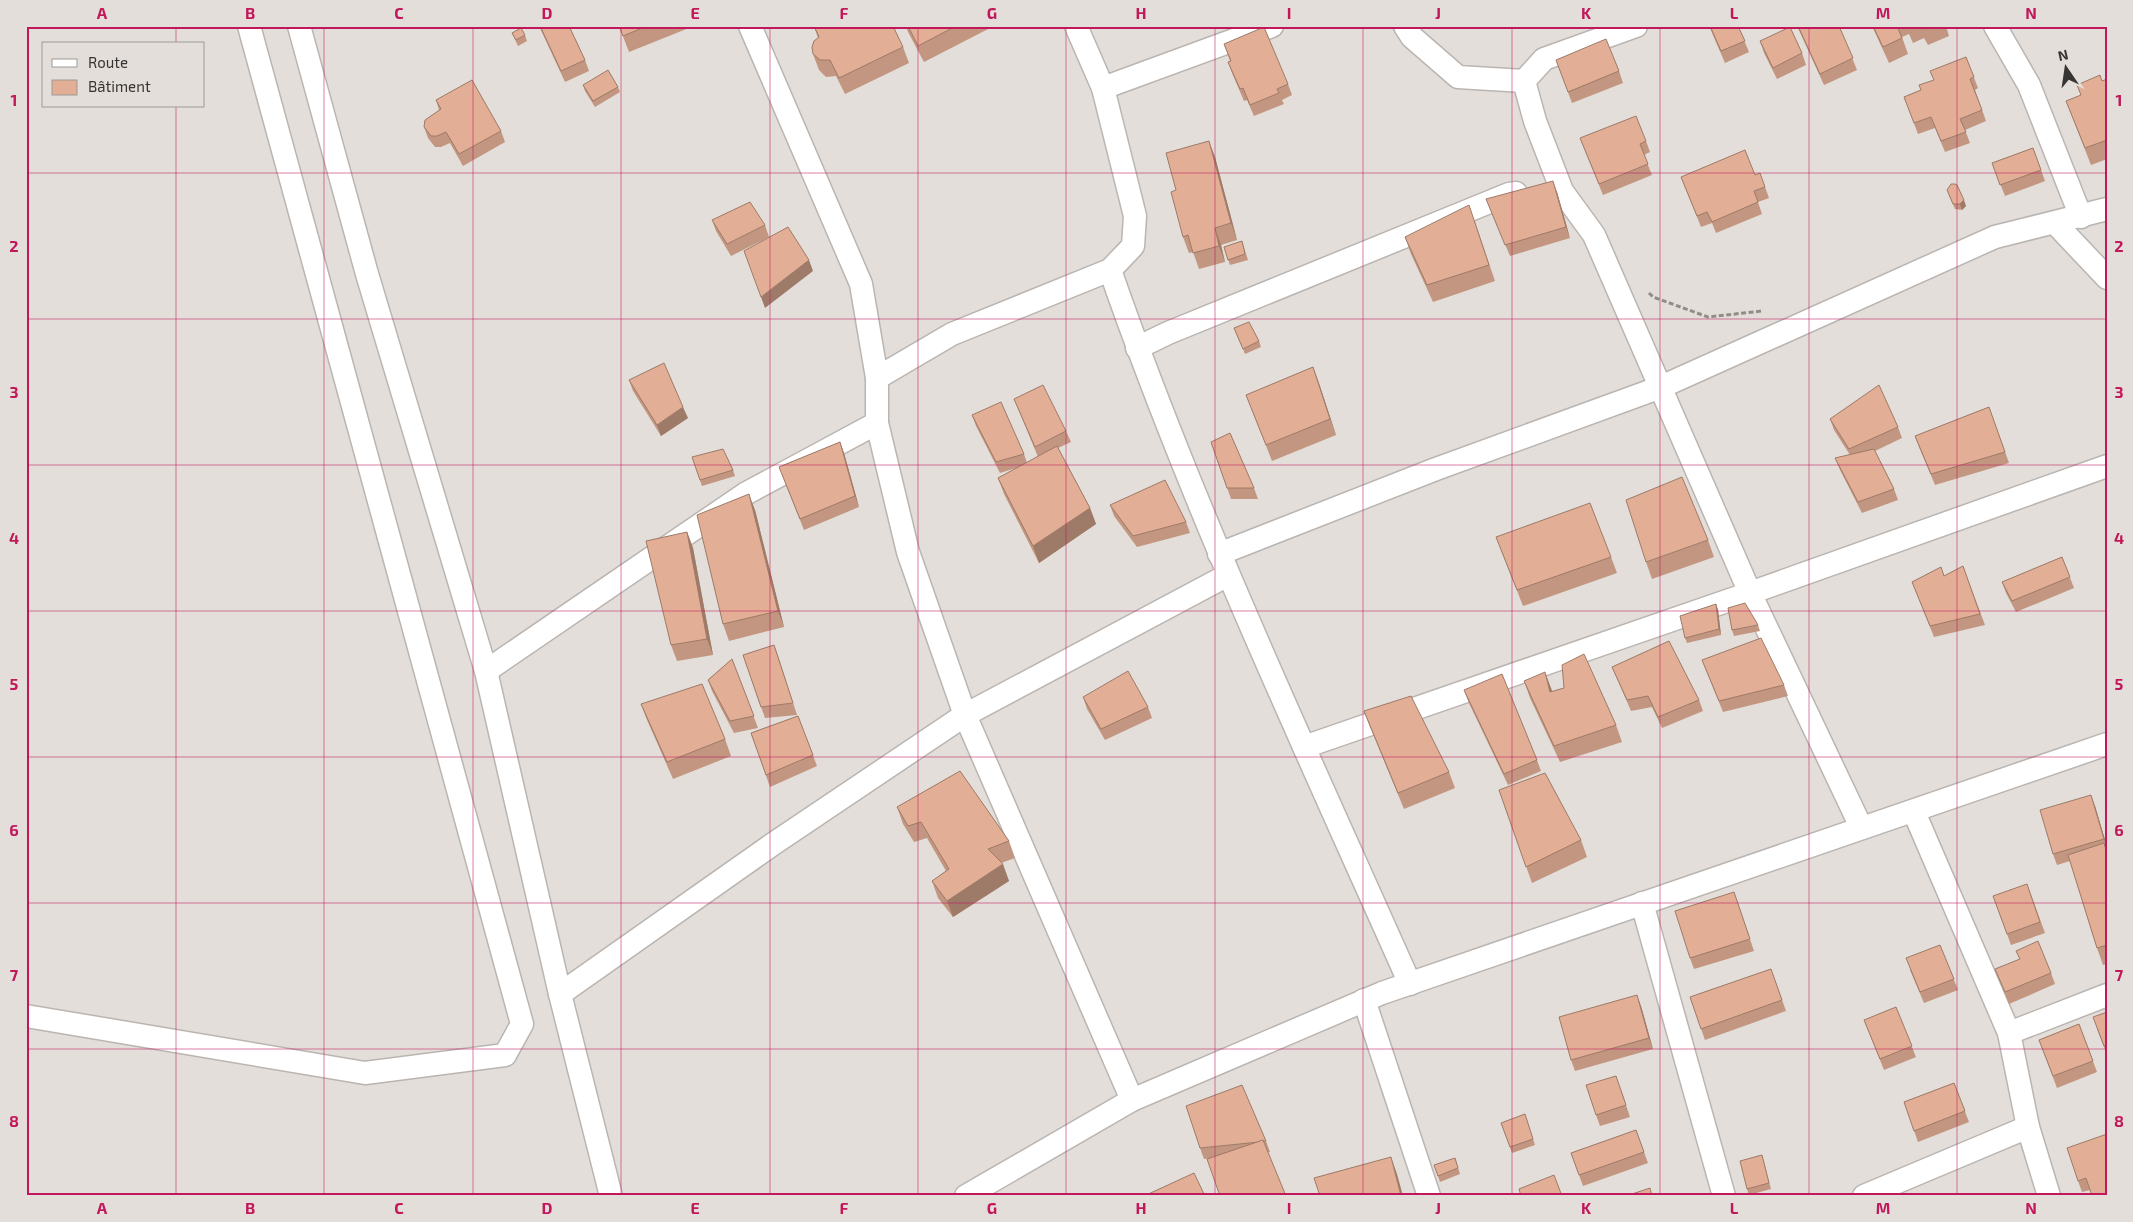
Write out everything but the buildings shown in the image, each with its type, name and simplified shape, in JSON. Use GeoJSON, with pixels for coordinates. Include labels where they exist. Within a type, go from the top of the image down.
{"type":"FeatureCollection","features":[{"type":"Feature","properties":{"kind":"street"},"geometry":{"type":"LineString","coordinates":[[26,1016],[365,1073],[506,1055],[522,1024],[249,26]]}},
{"type":"Feature","properties":{"kind":"street"},"geometry":{"type":"LineString","coordinates":[[299,26],[367,274],[486,671],[560,994],[611,1196]]}},
{"type":"Feature","properties":{"kind":"street"},"geometry":{"type":"LineString","coordinates":[[750,26],[861,284],[878,378],[876,423],[908,552],[965,715],[1132,1100]]}},
{"type":"Feature","properties":{"kind":"street"},"geometry":{"type":"LineString","coordinates":[[878,378],[952,334],[1110,270],[1133,246],[1136,216],[1103,88],[1076,26]]}},
{"type":"Feature","properties":{"kind":"street"},"geometry":{"type":"LineString","coordinates":[[1103,88],[1272,26]]}},
{"type":"Feature","properties":{"kind":"street"},"geometry":{"type":"LineString","coordinates":[[1406,26],[1412,37],[1458,77],[1524,81]]}},
{"type":"Feature","properties":{"kind":"street"},"geometry":{"type":"LineString","coordinates":[[1995,26],[2028,85],[2081,217]]}},
{"type":"Feature","properties":{"kind":"street"},"geometry":{"type":"LineString","coordinates":[[1524,81],[1544,59],[1623,29]]}},
{"type":"Feature","properties":{"kind":"street"},"geometry":{"type":"LineString","coordinates":[[1524,81],[1535,121],[1547,192],[1594,235],[1750,593],[1861,827]]}},
{"type":"Feature","properties":{"kind":"street"},"geometry":{"type":"LineString","coordinates":[[1137,348],[1168,333],[1510,194],[1547,192]]}},
{"type":"Feature","properties":{"kind":"street"},"geometry":{"type":"LineString","coordinates":[[1219,554],[1436,469],[1661,387],[1995,237],[2107,209]]}},
{"type":"Feature","properties":{"kind":"street"},"geometry":{"type":"LineString","coordinates":[[2055,223],[2107,278]]}},
{"type":"Feature","properties":{"kind":"street"},"geometry":{"type":"LineString","coordinates":[[1110,270],[1137,348],[1219,554],[1410,984]]}},
{"type":"Feature","properties":{"kind":"street"},"geometry":{"type":"LineString","coordinates":[[486,671],[745,494],[876,423]]}},
{"type":"Feature","properties":{"kind":"street"},"geometry":{"type":"LineString","coordinates":[[1304,747],[1750,593],[2107,466]]}},
{"type":"Feature","properties":{"kind":"street"},"geometry":{"type":"LineString","coordinates":[[560,994],[774,844],[965,715],[1228,575]]}},
{"type":"Feature","properties":{"kind":"street"},"geometry":{"type":"LineString","coordinates":[[966,1196],[1132,1100],[1364,1000],[1861,827],[1914,812],[2107,744]]}},
{"type":"Feature","properties":{"kind":"street"},"geometry":{"type":"LineString","coordinates":[[1914,812],[2009,1034],[2028,1127],[2049,1196]]}},
{"type":"Feature","properties":{"kind":"street"},"geometry":{"type":"LineString","coordinates":[[1642,903],[1724,1196]]}},
{"type":"Feature","properties":{"kind":"street"},"geometry":{"type":"LineString","coordinates":[[2009,1034],[2107,995]]}},
{"type":"Feature","properties":{"kind":"street"},"geometry":{"type":"LineString","coordinates":[[1364,1000],[1430,1196]]}},
{"type":"Feature","properties":{"kind":"street"},"geometry":{"type":"LineString","coordinates":[[1864,1196],[2028,1127]]}},
{"type":"Feature","properties":{"kind":"path"},"geometry":{"type":"LineString","coordinates":[[1646,290],[1653,297],[1708,317],[1767,311]]}}]}
